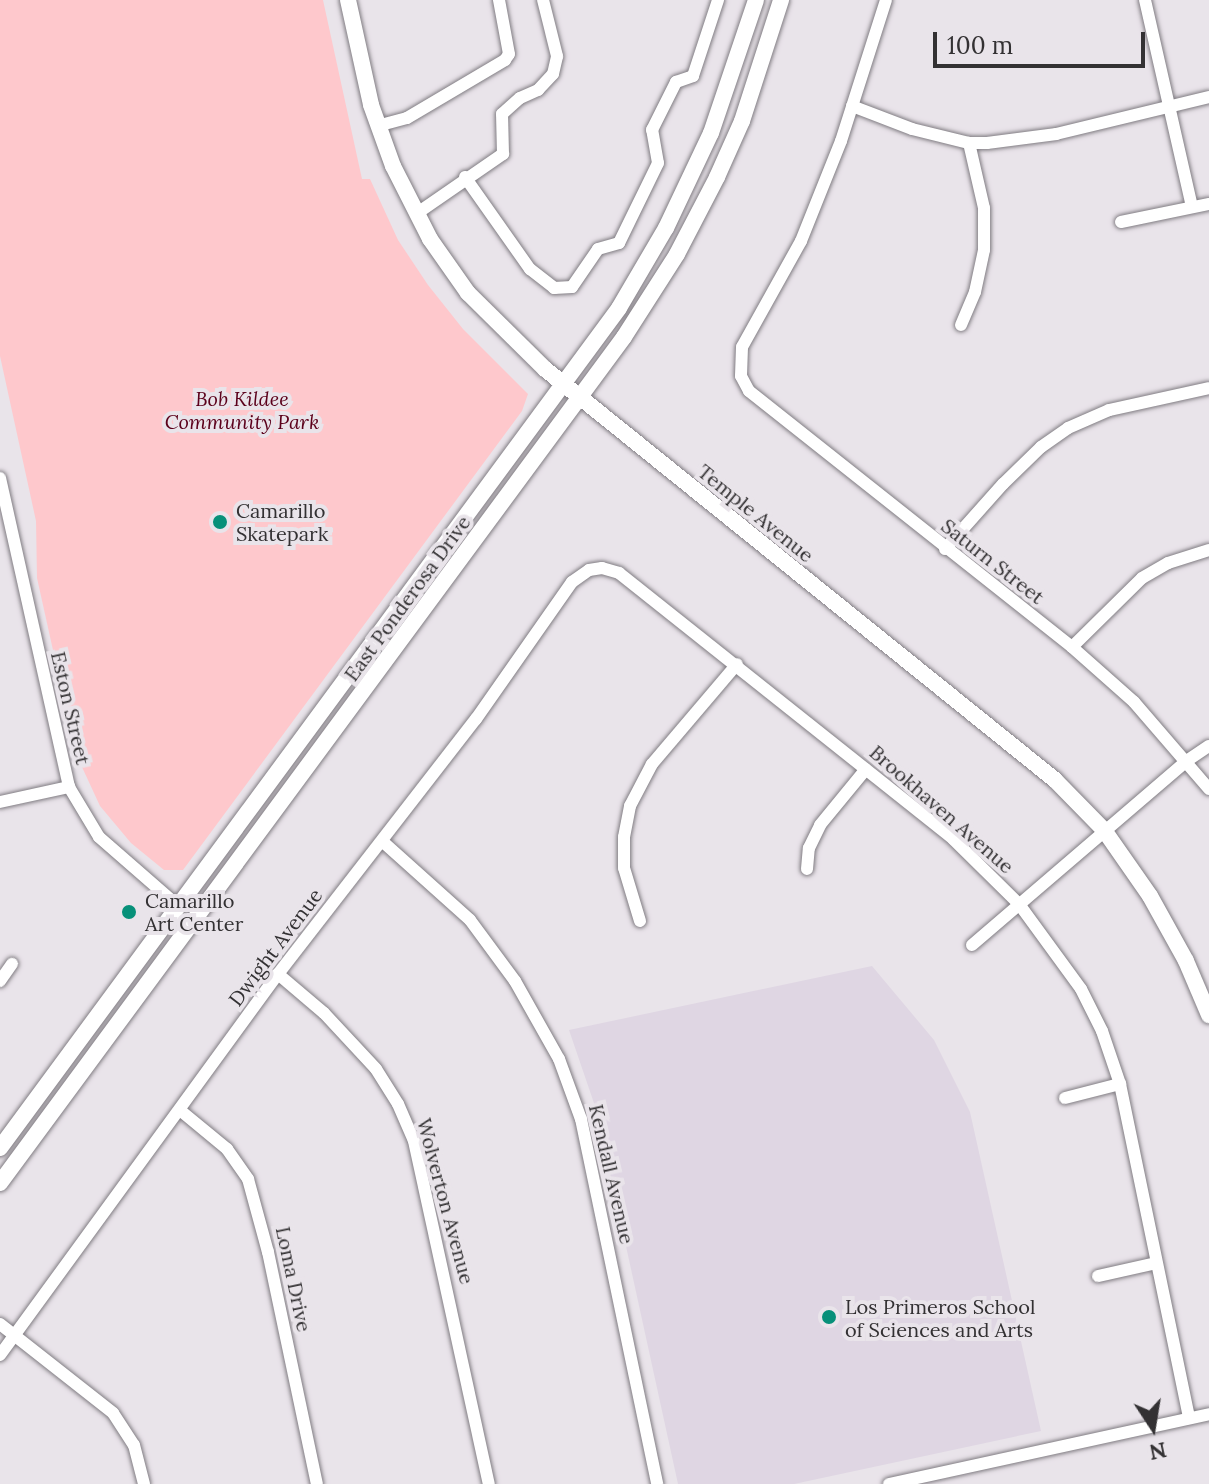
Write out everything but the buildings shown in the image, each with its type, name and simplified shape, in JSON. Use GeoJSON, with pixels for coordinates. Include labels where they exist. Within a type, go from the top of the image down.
{"type":"FeatureCollection","features":[{"type":"Feature","properties":{"kind":"main road","name":"Temple Avenue"},"geometry":{"type":"LineString","coordinates":[[348,0],[377,126],[416,214],[451,270],[487,315],[580,397],[1016,746],[1104,830],[1171,930],[1209,1015]]}},
{"type":"Feature","properties":{"kind":"main road","name":"East Ponderosa Drive"},"geometry":{"type":"LineString","coordinates":[[0,1148],[619,308],[666,228],[711,133],[756,0]]}},
{"type":"Feature","properties":{"kind":"main road","name":"East Ponderosa Drive"},"geometry":{"type":"LineString","coordinates":[[0,1183],[580,397],[677,254],[711,190],[742,121],[781,0]]}},
{"type":"Feature","properties":{"kind":"main road"},"geometry":{"type":"LineString","coordinates":[[178,906],[195,919]]}},
{"type":"Feature","properties":{"kind":"street"},"geometry":{"type":"LineString","coordinates":[[377,126],[407,118],[505,60],[509,54],[499,0]]}},
{"type":"Feature","properties":{"kind":"street"},"geometry":{"type":"LineString","coordinates":[[416,214],[465,177],[503,154],[502,114],[520,98],[538,90],[553,74],[557,56],[543,0]]}},
{"type":"Feature","properties":{"kind":"street"},"geometry":{"type":"LineString","coordinates":[[465,177],[530,269],[554,288],[572,287],[598,249],[619,243],[658,163],[652,130],[676,82],[693,76],[718,0]]}},
{"type":"Feature","properties":{"kind":"street"},"geometry":{"type":"LineString","coordinates":[[886,0],[852,106],[912,129],[969,143],[1056,134],[1209,97]]}},
{"type":"Feature","properties":{"kind":"street"},"geometry":{"type":"LineString","coordinates":[[1145,0],[1192,207]]}},
{"type":"Feature","properties":{"kind":"street","name":"Saturn Street"},"geometry":{"type":"LineString","coordinates":[[852,106],[801,241],[742,347],[741,376],[749,391],[1072,647],[1134,702],[1188,760],[1209,789]]}},
{"type":"Feature","properties":{"kind":"street"},"geometry":{"type":"LineString","coordinates":[[961,325],[975,292],[984,250],[984,208],[969,143]]}},
{"type":"Feature","properties":{"kind":"street"},"geometry":{"type":"LineString","coordinates":[[1121,222],[1209,204]]}},
{"type":"Feature","properties":{"kind":"street"},"geometry":{"type":"LineString","coordinates":[[945,549],[1003,484],[1041,447],[1068,428],[1109,410],[1209,388]]}},
{"type":"Feature","properties":{"kind":"street","name":"Eston Street"},"geometry":{"type":"LineString","coordinates":[[0,478],[69,787],[99,837],[178,906]]}},
{"type":"Feature","properties":{"kind":"street"},"geometry":{"type":"LineString","coordinates":[[1072,647],[1142,578],[1168,563],[1209,550]]}},
{"type":"Feature","properties":{"kind":"street","name":"Brookhaven Avenue"},"geometry":{"type":"LineString","coordinates":[[589,570],[602,568],[619,573],[737,664],[953,839],[1019,904],[1092,1009],[1120,1084],[1189,1418]]}},
{"type":"Feature","properties":{"kind":"street","name":"Dwight Avenue"},"geometry":{"type":"LineString","coordinates":[[0,1355],[278,974],[476,719],[572,582],[589,570]]}},
{"type":"Feature","properties":{"kind":"street"},"geometry":{"type":"LineString","coordinates":[[640,921],[624,868],[624,837],[630,806],[652,764],[737,664]]}},
{"type":"Feature","properties":{"kind":"street"},"geometry":{"type":"LineString","coordinates":[[972,945],[1104,830],[1209,746]]}},
{"type":"Feature","properties":{"kind":"street"},"geometry":{"type":"LineString","coordinates":[[807,869],[809,848],[820,825],[866,769]]}},
{"type":"Feature","properties":{"kind":"street"},"geometry":{"type":"LineString","coordinates":[[0,802],[69,787]]}},
{"type":"Feature","properties":{"kind":"street","name":"Kendall Avenue"},"geometry":{"type":"LineString","coordinates":[[382,841],[470,920],[515,981],[559,1059],[581,1119],[657,1484]]}},
{"type":"Feature","properties":{"kind":"street"},"geometry":{"type":"LineString","coordinates":[[0,981],[12,964]]}},
{"type":"Feature","properties":{"kind":"street","name":"Wolverton Avenue"},"geometry":{"type":"LineString","coordinates":[[278,974],[324,1013],[376,1069],[398,1104],[414,1141],[489,1484]]}},
{"type":"Feature","properties":{"kind":"street"},"geometry":{"type":"LineString","coordinates":[[1065,1098],[1120,1084]]}},
{"type":"Feature","properties":{"kind":"street","name":"Loma Drive"},"geometry":{"type":"LineString","coordinates":[[181,1111],[227,1149],[248,1179],[268,1252],[317,1484]]}},
{"type":"Feature","properties":{"kind":"street"},"geometry":{"type":"LineString","coordinates":[[1098,1276],[1156,1263]]}},
{"type":"Feature","properties":{"kind":"street"},"geometry":{"type":"LineString","coordinates":[[0,1324],[113,1413],[134,1445],[144,1484]]}},
{"type":"Feature","properties":{"kind":"street"},"geometry":{"type":"LineString","coordinates":[[889,1484],[1209,1414]]}},
{"type":"Feature","properties":{"kind":"shaded area","name":"Los Primeros School of Sciences and Arts"},"geometry":{"type":"Polygon","coordinates":[[[872,966],[934,1040],[970,1112],[1041,1431],[794,1484],[678,1484],[596,1109],[569,1030],[872,966]]]}},
{"type":"Feature","properties":{"kind":"green space","name":"Bob Kildee Community Park"},"geometry":{"type":"Polygon","coordinates":[[[0,0],[323,0],[362,179],[370,179],[398,240],[428,285],[463,329],[528,394],[522,411],[183,870],[164,870],[131,843],[100,806],[76,754],[37,578],[36,521],[0,356],[0,0]]]}},
{"type":"Feature","properties":{"kind":"place","name":"Camarillo Skatepark"},"geometry":{"type":"Point","coordinates":[220,522]}},
{"type":"Feature","properties":{"kind":"place","name":"Camarillo Art Center"},"geometry":{"type":"Point","coordinates":[129,912]}},
{"type":"Feature","properties":{"kind":"place","name":"Los Primeros School of Sciences and Arts"},"geometry":{"type":"Point","coordinates":[829,1317]}}]}
